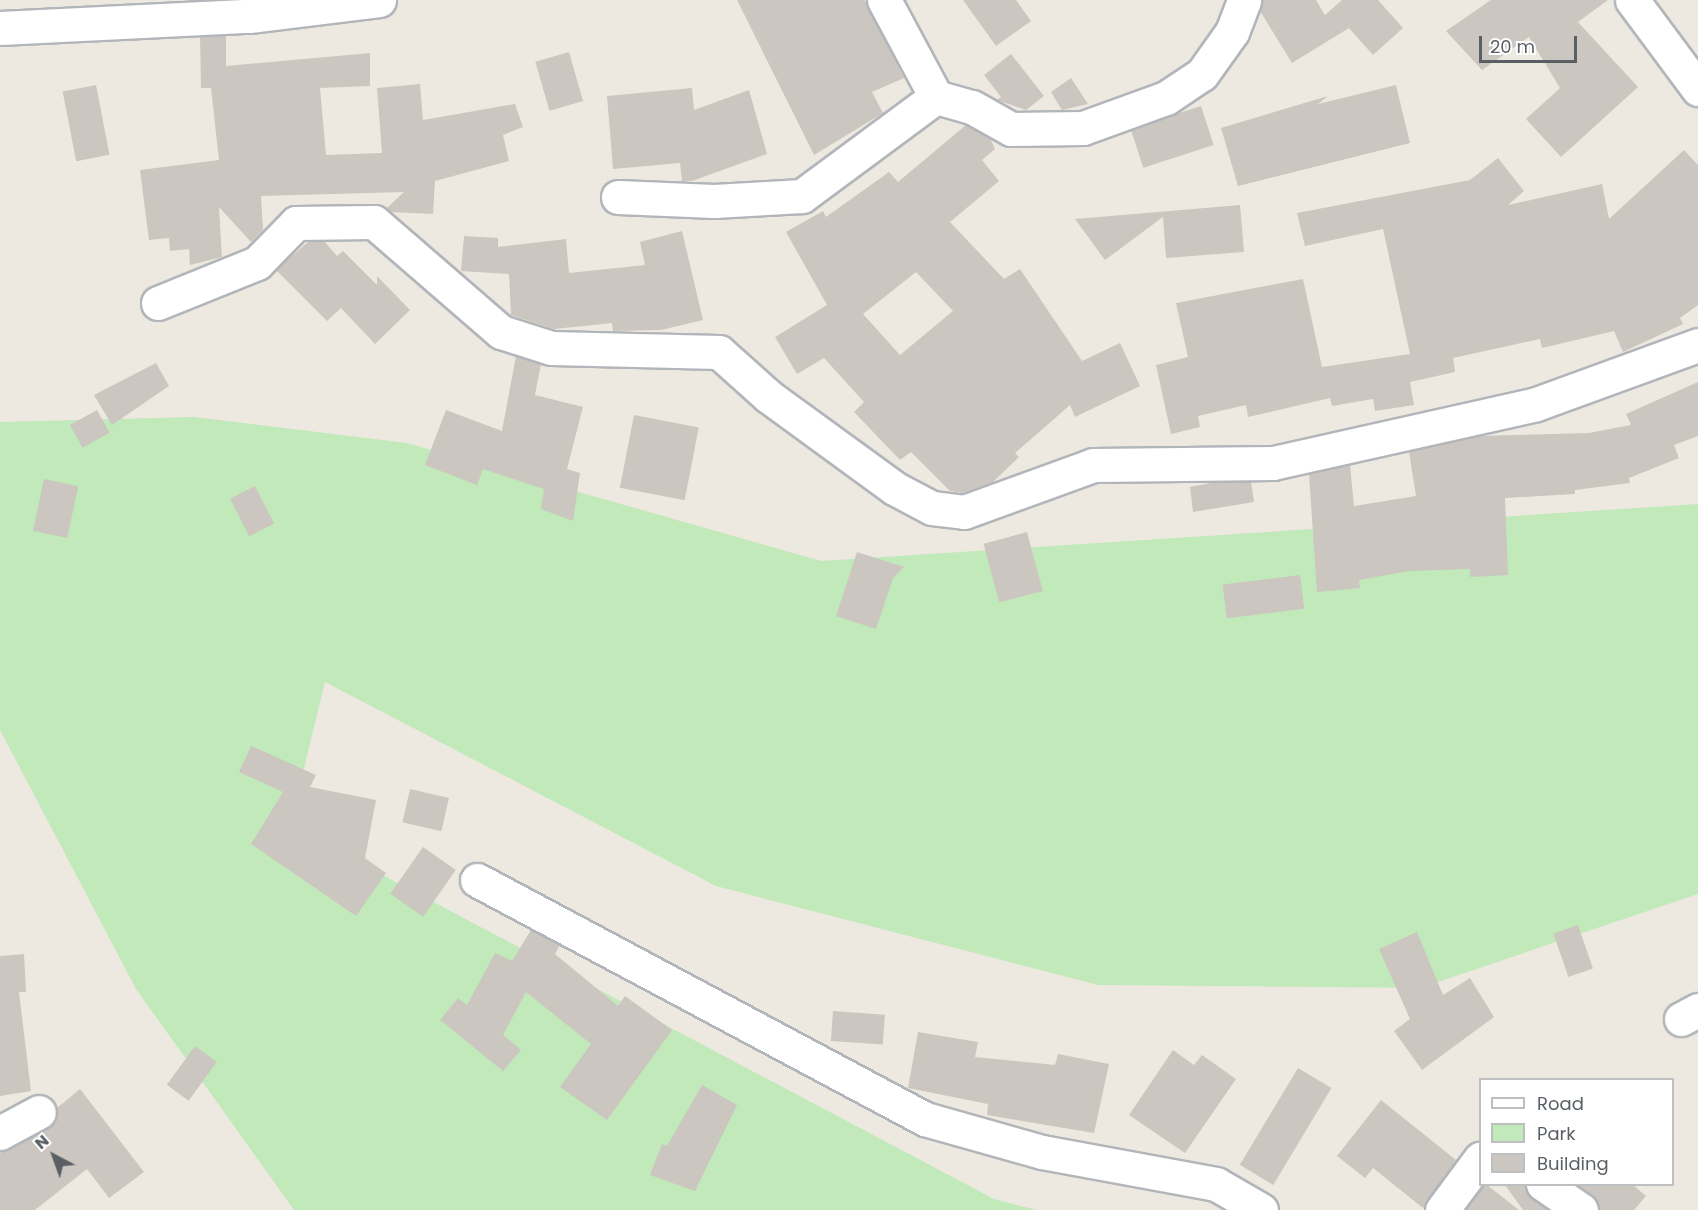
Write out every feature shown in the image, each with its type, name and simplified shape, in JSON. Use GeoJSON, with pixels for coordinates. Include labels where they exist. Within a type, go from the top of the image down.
{"type":"FeatureCollection","features":[{"type":"Feature","properties":{"kind":"street"},"geometry":{"type":"LineString","coordinates":[[0,28],[249,16],[379,0]]}},
{"type":"Feature","properties":{"kind":"street"},"geometry":{"type":"LineString","coordinates":[[884,0],[936,97],[972,107],[1011,129],[1083,128],[1166,98],[1202,74],[1232,32],[1244,0]]}},
{"type":"Feature","properties":{"kind":"street"},"geometry":{"type":"LineString","coordinates":[[1632,0],[1698,88]]}},
{"type":"Feature","properties":{"kind":"street"},"geometry":{"type":"LineString","coordinates":[[618,197],[714,201],[802,196],[936,97]]}},
{"type":"Feature","properties":{"kind":"street"},"geometry":{"type":"LineString","coordinates":[[158,303],[256,263],[296,223],[374,222],[501,332],[551,348],[719,352],[768,396],[894,488],[932,508],[964,512],[1093,465],[1273,463],[1536,404],[1698,345]]}},
{"type":"Feature","properties":{"kind":"street"},"geometry":{"type":"LineString","coordinates":[[477,880],[925,1119],[1041,1152],[1216,1184],[1260,1210]]}},
{"type":"Feature","properties":{"kind":"street"},"geometry":{"type":"LineString","coordinates":[[0,1133],[39,1112]]}},
{"type":"Feature","properties":{"kind":"street"},"geometry":{"type":"LineString","coordinates":[[1442,1210],[1479,1160]]}},
{"type":"Feature","properties":{"kind":"street"},"geometry":{"type":"LineString","coordinates":[[1545,1186],[1581,1210]]}},
{"type":"Feature","properties":{"kind":"green space"},"geometry":{"type":"Polygon","coordinates":[[[194,417],[407,443],[821,561],[1698,504],[1698,894],[1420,988],[1098,985],[716,886],[325,682],[290,826],[994,1199],[1037,1210],[294,1210],[136,989],[0,730],[0,422],[194,417]]]}},
{"type":"Feature","properties":{"kind":"building"},"geometry":{"type":"Polygon","coordinates":[[[737,0],[865,0],[904,78],[872,92],[883,113],[814,155],[737,0]]]}},
{"type":"Feature","properties":{"kind":"building"},"geometry":{"type":"Polygon","coordinates":[[[963,0],[1016,0],[1031,21],[996,46],[963,0]]]}},
{"type":"Feature","properties":{"kind":"building"},"geometry":{"type":"Polygon","coordinates":[[[1262,0],[1316,0],[1325,15],[1342,0],[1378,0],[1403,28],[1373,55],[1349,28],[1292,63],[1260,11],[1262,0]]]}},
{"type":"Feature","properties":{"kind":"building"},"geometry":{"type":"Polygon","coordinates":[[[1491,0],[1608,0],[1578,22],[1638,87],[1561,157],[1526,119],[1560,88],[1529,37],[1482,70],[1446,31],[1491,0]]]}},
{"type":"Feature","properties":{"kind":"building"},"geometry":{"type":"Polygon","coordinates":[[[226,36],[226,66],[370,53],[370,86],[320,88],[326,155],[382,153],[377,88],[420,84],[423,120],[515,104],[523,127],[503,135],[509,161],[435,181],[433,214],[391,212],[387,208],[404,192],[261,196],[263,230],[251,242],[219,207],[222,257],[190,265],[189,249],[170,251],[169,238],[149,240],[140,170],[219,160],[211,88],[201,88],[200,37],[226,36]]]}},
{"type":"Feature","properties":{"kind":"building"},"geometry":{"type":"Polygon","coordinates":[[[569,52],[583,101],[549,111],[535,62],[569,52]]]}},
{"type":"Feature","properties":{"kind":"building"},"geometry":{"type":"Polygon","coordinates":[[[1011,54],[1044,96],[1026,110],[997,100],[1001,97],[984,75],[1011,54]]]}},
{"type":"Feature","properties":{"kind":"building"},"geometry":{"type":"Polygon","coordinates":[[[1071,78],[1088,104],[1062,110],[1051,92],[1071,78]]]}},
{"type":"Feature","properties":{"kind":"building"},"geometry":{"type":"Polygon","coordinates":[[[96,85],[110,155],[76,161],[63,91],[96,85]]]}},
{"type":"Feature","properties":{"kind":"building"},"geometry":{"type":"Polygon","coordinates":[[[1396,85],[1410,143],[1238,186],[1221,128],[1328,96],[1318,104],[1396,85]]]}},
{"type":"Feature","properties":{"kind":"building"},"geometry":{"type":"Polygon","coordinates":[[[692,88],[694,110],[749,90],[767,154],[692,181],[682,181],[680,163],[613,169],[607,96],[692,88]]]}},
{"type":"Feature","properties":{"kind":"building"},"geometry":{"type":"Polygon","coordinates":[[[1201,106],[1214,145],[1143,168],[1131,129],[1201,106]]]}},
{"type":"Feature","properties":{"kind":"building"},"geometry":{"type":"Polygon","coordinates":[[[966,125],[990,138],[995,149],[982,160],[999,181],[950,222],[1004,279],[1020,269],[1082,361],[1120,343],[1140,386],[1075,417],[1070,405],[1015,453],[1019,457],[993,482],[962,493],[950,491],[911,452],[900,460],[854,412],[864,402],[824,358],[797,374],[775,337],[827,305],[786,232],[823,211],[826,217],[889,172],[898,182],[966,125]],[[916,272],[863,314],[900,355],[953,311],[916,272]]]}},
{"type":"Feature","properties":{"kind":"building"},"geometry":{"type":"Polygon","coordinates":[[[1684,150],[1698,165],[1698,305],[1680,318],[1683,324],[1623,352],[1614,331],[1542,348],[1540,339],[1453,358],[1455,372],[1410,382],[1414,405],[1375,411],[1373,399],[1332,406],[1330,398],[1248,417],[1246,405],[1198,416],[1200,427],[1171,434],[1156,365],[1188,357],[1176,303],[1303,279],[1322,367],[1410,354],[1383,229],[1305,246],[1297,213],[1470,180],[1498,158],[1524,191],[1508,205],[1602,184],[1609,219],[1684,150]]]}},
{"type":"Feature","properties":{"kind":"building"},"geometry":{"type":"Polygon","coordinates":[[[1240,205],[1244,252],[1166,258],[1163,217],[1105,260],[1075,219],[1240,205]]]}},
{"type":"Feature","properties":{"kind":"building"},"geometry":{"type":"Polygon","coordinates":[[[682,231],[703,320],[661,330],[613,331],[612,323],[554,329],[511,315],[509,274],[461,271],[464,236],[498,238],[498,247],[566,239],[569,273],[645,265],[640,242],[682,231]]]}},
{"type":"Feature","properties":{"kind":"building"},"geometry":{"type":"Polygon","coordinates":[[[324,241],[337,256],[343,251],[377,285],[377,276],[410,310],[375,344],[341,308],[327,321],[276,270],[308,242],[324,241]]]}},
{"type":"Feature","properties":{"kind":"building"},"geometry":{"type":"Polygon","coordinates":[[[516,356],[541,364],[535,395],[583,407],[567,469],[580,473],[573,521],[541,509],[544,489],[483,469],[477,485],[425,465],[446,410],[502,431],[516,356]]]}},
{"type":"Feature","properties":{"kind":"building"},"geometry":{"type":"Polygon","coordinates":[[[156,363],[169,386],[112,425],[94,395],[156,363]]]}},
{"type":"Feature","properties":{"kind":"building"},"geometry":{"type":"Polygon","coordinates":[[[1698,382],[1698,436],[1674,445],[1679,458],[1629,478],[1630,483],[1575,490],[1575,494],[1505,498],[1508,575],[1470,577],[1470,569],[1409,571],[1359,580],[1360,588],[1317,592],[1309,474],[1350,465],[1354,506],[1416,496],[1409,452],[1478,436],[1589,433],[1631,425],[1626,414],[1698,382]]]}},
{"type":"Feature","properties":{"kind":"building"},"geometry":{"type":"Polygon","coordinates":[[[97,410],[110,433],[82,448],[70,425],[97,410]]]}},
{"type":"Feature","properties":{"kind":"building"},"geometry":{"type":"Polygon","coordinates":[[[634,415],[699,428],[685,500],[620,488],[634,415]]]}},
{"type":"Feature","properties":{"kind":"building"},"geometry":{"type":"Polygon","coordinates":[[[44,479],[78,486],[67,538],[33,531],[44,479]]]}},
{"type":"Feature","properties":{"kind":"building"},"geometry":{"type":"Polygon","coordinates":[[[1216,482],[1251,482],[1254,502],[1193,512],[1190,487],[1216,482]]]}},
{"type":"Feature","properties":{"kind":"building"},"geometry":{"type":"Polygon","coordinates":[[[255,486],[274,523],[249,536],[230,499],[255,486]]]}},
{"type":"Feature","properties":{"kind":"building"},"geometry":{"type":"Polygon","coordinates":[[[1027,532],[1043,591],[999,603],[984,544],[1027,532]]]}},
{"type":"Feature","properties":{"kind":"building"},"geometry":{"type":"Polygon","coordinates":[[[857,552],[904,567],[893,578],[876,629],[836,616],[857,552]]]}},
{"type":"Feature","properties":{"kind":"building"},"geometry":{"type":"Polygon","coordinates":[[[1300,575],[1304,609],[1227,618],[1223,585],[1300,575]]]}},
{"type":"Feature","properties":{"kind":"building"},"geometry":{"type":"Polygon","coordinates":[[[251,746],[316,775],[310,787],[376,800],[365,858],[386,873],[356,916],[251,844],[283,792],[239,772],[251,746]]]}},
{"type":"Feature","properties":{"kind":"building"},"geometry":{"type":"Polygon","coordinates":[[[410,789],[449,798],[441,831],[402,822],[410,789]]]}},
{"type":"Feature","properties":{"kind":"building"},"geometry":{"type":"Polygon","coordinates":[[[423,847],[456,870],[423,917],[390,894],[423,847]]]}},
{"type":"Feature","properties":{"kind":"building"},"geometry":{"type":"Polygon","coordinates":[[[1578,925],[1593,968],[1568,977],[1553,933],[1578,925]]]}},
{"type":"Feature","properties":{"kind":"building"},"geometry":{"type":"Polygon","coordinates":[[[531,930],[560,945],[555,954],[618,1006],[625,996],[672,1030],[607,1120],[560,1087],[591,1044],[526,992],[503,1035],[521,1050],[503,1071],[440,1020],[458,998],[467,1005],[495,953],[512,961],[531,930]]]}},
{"type":"Feature","properties":{"kind":"building"},"geometry":{"type":"Polygon","coordinates":[[[1417,932],[1443,995],[1470,978],[1494,1017],[1422,1070],[1394,1031],[1410,1019],[1379,949],[1417,932]]]}},
{"type":"Feature","properties":{"kind":"building"},"geometry":{"type":"Polygon","coordinates":[[[24,954],[26,992],[19,992],[31,1091],[0,1096],[0,956],[24,954]]]}},
{"type":"Feature","properties":{"kind":"building"},"geometry":{"type":"Polygon","coordinates":[[[833,1011],[885,1015],[883,1045],[831,1041],[833,1011]]]}},
{"type":"Feature","properties":{"kind":"building"},"geometry":{"type":"Polygon","coordinates":[[[918,1032],[978,1042],[975,1057],[1055,1065],[1058,1054],[1109,1064],[1094,1133],[987,1115],[988,1104],[908,1088],[918,1032]]]}},
{"type":"Feature","properties":{"kind":"building"},"geometry":{"type":"Polygon","coordinates":[[[195,1046],[217,1062],[189,1101],[167,1085],[195,1046]]]}},
{"type":"Feature","properties":{"kind":"building"},"geometry":{"type":"Polygon","coordinates":[[[1173,1050],[1194,1065],[1202,1055],[1236,1079],[1185,1153],[1129,1115],[1173,1050]]]}},
{"type":"Feature","properties":{"kind":"building"},"geometry":{"type":"Polygon","coordinates":[[[1298,1068],[1331,1088],[1273,1185],[1240,1165],[1298,1068]]]}},
{"type":"Feature","properties":{"kind":"building"},"geometry":{"type":"Polygon","coordinates":[[[702,1085],[737,1105],[695,1191],[650,1175],[662,1144],[667,1146],[702,1085]]]}},
{"type":"Feature","properties":{"kind":"building"},"geometry":{"type":"Polygon","coordinates":[[[80,1089],[144,1172],[109,1198],[87,1169],[35,1210],[0,1210],[0,1153],[48,1128],[57,1108],[80,1089]]]}},
{"type":"Feature","properties":{"kind":"building"},"geometry":{"type":"Polygon","coordinates":[[[1381,1100],[1456,1160],[1423,1208],[1373,1168],[1365,1178],[1337,1156],[1381,1100]]]}},
{"type":"Feature","properties":{"kind":"building"},"geometry":{"type":"Polygon","coordinates":[[[1483,1186],[1488,1186],[1519,1210],[1465,1210],[1483,1186]]]}},
{"type":"Feature","properties":{"kind":"building"},"geometry":{"type":"Polygon","coordinates":[[[1506,1186],[1526,1186],[1532,1199],[1548,1210],[1523,1210],[1506,1186]]]}},
{"type":"Feature","properties":{"kind":"building"},"geometry":{"type":"Polygon","coordinates":[[[1578,1186],[1634,1186],[1646,1196],[1634,1210],[1600,1210],[1592,1195],[1578,1186]]]}}]}
